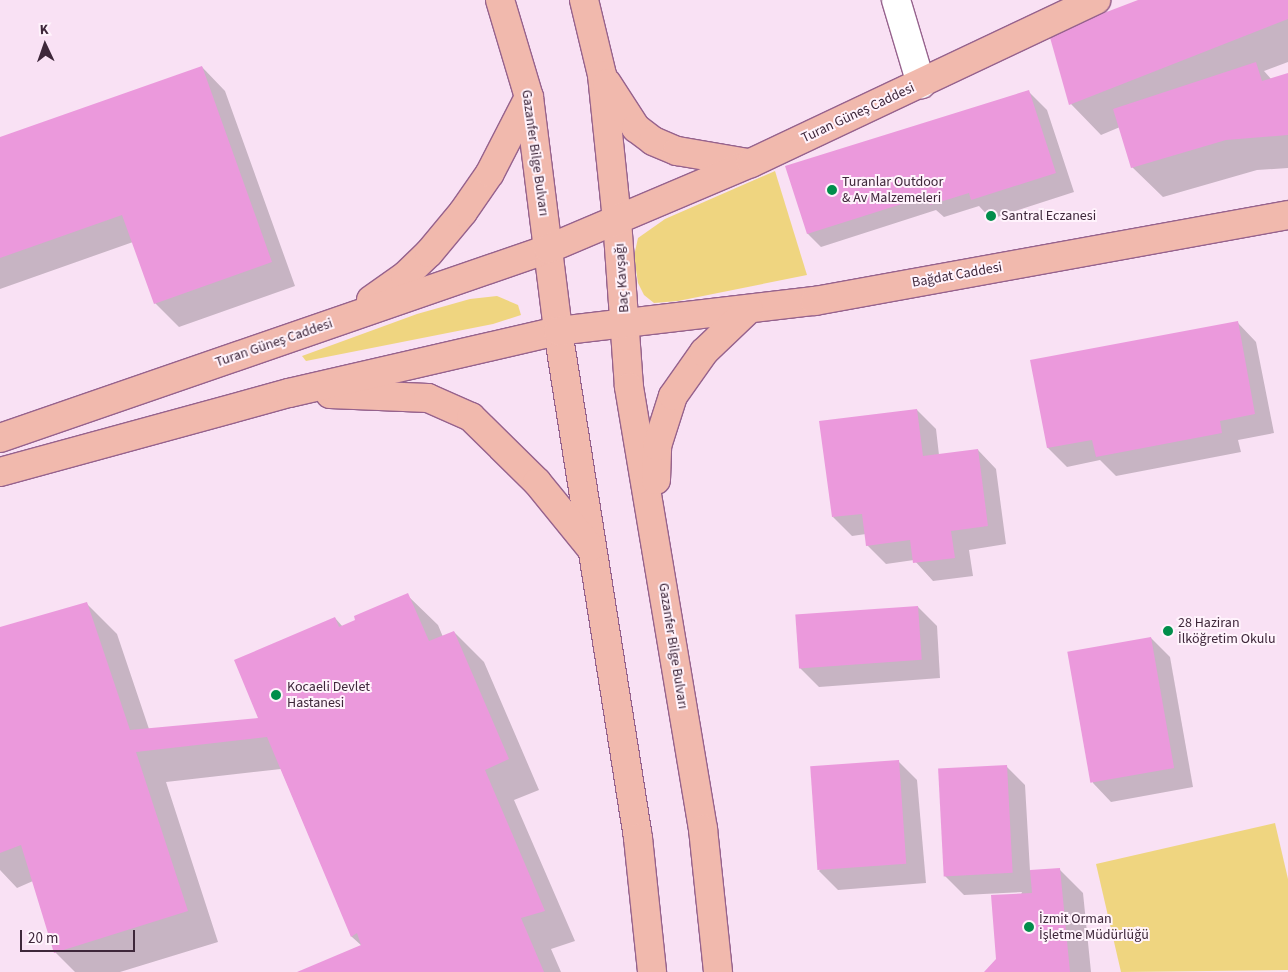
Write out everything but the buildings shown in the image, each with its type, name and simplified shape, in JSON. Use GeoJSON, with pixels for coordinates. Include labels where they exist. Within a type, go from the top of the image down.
{"type":"FeatureCollection","features":[{"type":"Feature","properties":{"kind":"main road","name":"Gazanfer Bilge Bulvarı"},"geometry":{"type":"LineString","coordinates":[[500,0],[530,97],[548,249]]}},
{"type":"Feature","properties":{"kind":"main road"},"geometry":{"type":"LineString","coordinates":[[584,0],[602,75],[617,220]]}},
{"type":"Feature","properties":{"kind":"main road","name":"Turan Güneş Caddesi"},"geometry":{"type":"LineString","coordinates":[[617,220],[659,199],[751,163],[1096,0]]}},
{"type":"Feature","properties":{"kind":"main road"},"geometry":{"type":"LineString","coordinates":[[602,75],[636,128],[653,141],[686,153],[751,163]]}},
{"type":"Feature","properties":{"kind":"main road"},"geometry":{"type":"LineString","coordinates":[[347,318],[405,276],[435,246],[490,173],[530,97]]}},
{"type":"Feature","properties":{"kind":"main road","name":"Bağdat Caddesi"},"geometry":{"type":"LineString","coordinates":[[625,321],[815,301],[1288,215]]}},
{"type":"Feature","properties":{"kind":"main road","name":"Baç Kavşağı"},"geometry":{"type":"LineString","coordinates":[[548,249],[617,220],[625,321],[558,331]]}},
{"type":"Feature","properties":{"kind":"main road"},"geometry":{"type":"LineString","coordinates":[[548,249],[558,331],[590,547],[638,838],[652,972]]}},
{"type":"Feature","properties":{"kind":"main road","name":"Turan Güneş Caddesi"},"geometry":{"type":"LineString","coordinates":[[0,438],[548,249]]}},
{"type":"Feature","properties":{"kind":"main road"},"geometry":{"type":"LineString","coordinates":[[655,537],[657,446],[673,396],[704,352],[749,308]]}},
{"type":"Feature","properties":{"kind":"main road","name":"Gazanfer Bilge Bulvarı"},"geometry":{"type":"LineString","coordinates":[[625,321],[629,386],[703,829],[718,972]]}},
{"type":"Feature","properties":{"kind":"main road"},"geometry":{"type":"LineString","coordinates":[[0,472],[288,393],[558,331]]}},
{"type":"Feature","properties":{"kind":"main road"},"geometry":{"type":"LineString","coordinates":[[288,393],[406,395],[428,398],[471,416],[538,482],[590,547]]}},
{"type":"Feature","properties":{"kind":"street"},"geometry":{"type":"LineString","coordinates":[[896,0],[921,84]]}},
{"type":"Feature","properties":{"kind":"shaded area"},"geometry":{"type":"Polygon","coordinates":[[[775,171],[807,275],[678,301],[654,303],[644,295],[638,283],[634,256],[638,238],[665,219],[775,171]]]}},
{"type":"Feature","properties":{"kind":"shaded area"},"geometry":{"type":"Polygon","coordinates":[[[497,296],[518,305],[521,315],[493,324],[306,361],[302,356],[417,314],[470,299],[497,296]]]}},
{"type":"Feature","properties":{"kind":"shaded area"},"geometry":{"type":"Polygon","coordinates":[[[1275,823],[1288,879],[1288,970],[1121,972],[1096,864],[1275,823]]]}},
{"type":"Feature","properties":{"kind":"place","name":"Turanlar Outdoor & Av Malzemeleri"},"geometry":{"type":"Point","coordinates":[832,190]}},
{"type":"Feature","properties":{"kind":"place","name":"Santral Eczanesi"},"geometry":{"type":"Point","coordinates":[991,216]}},
{"type":"Feature","properties":{"kind":"place","name":"28 Haziran İlköğretim Okulu"},"geometry":{"type":"Point","coordinates":[1168,631]}},
{"type":"Feature","properties":{"kind":"place","name":"Kocaeli Devlet Hastanesi"},"geometry":{"type":"Point","coordinates":[276,695]}},
{"type":"Feature","properties":{"kind":"place","name":"İzmit Orman İşletme Müdürlüğü"},"geometry":{"type":"Point","coordinates":[1029,927]}}]}
